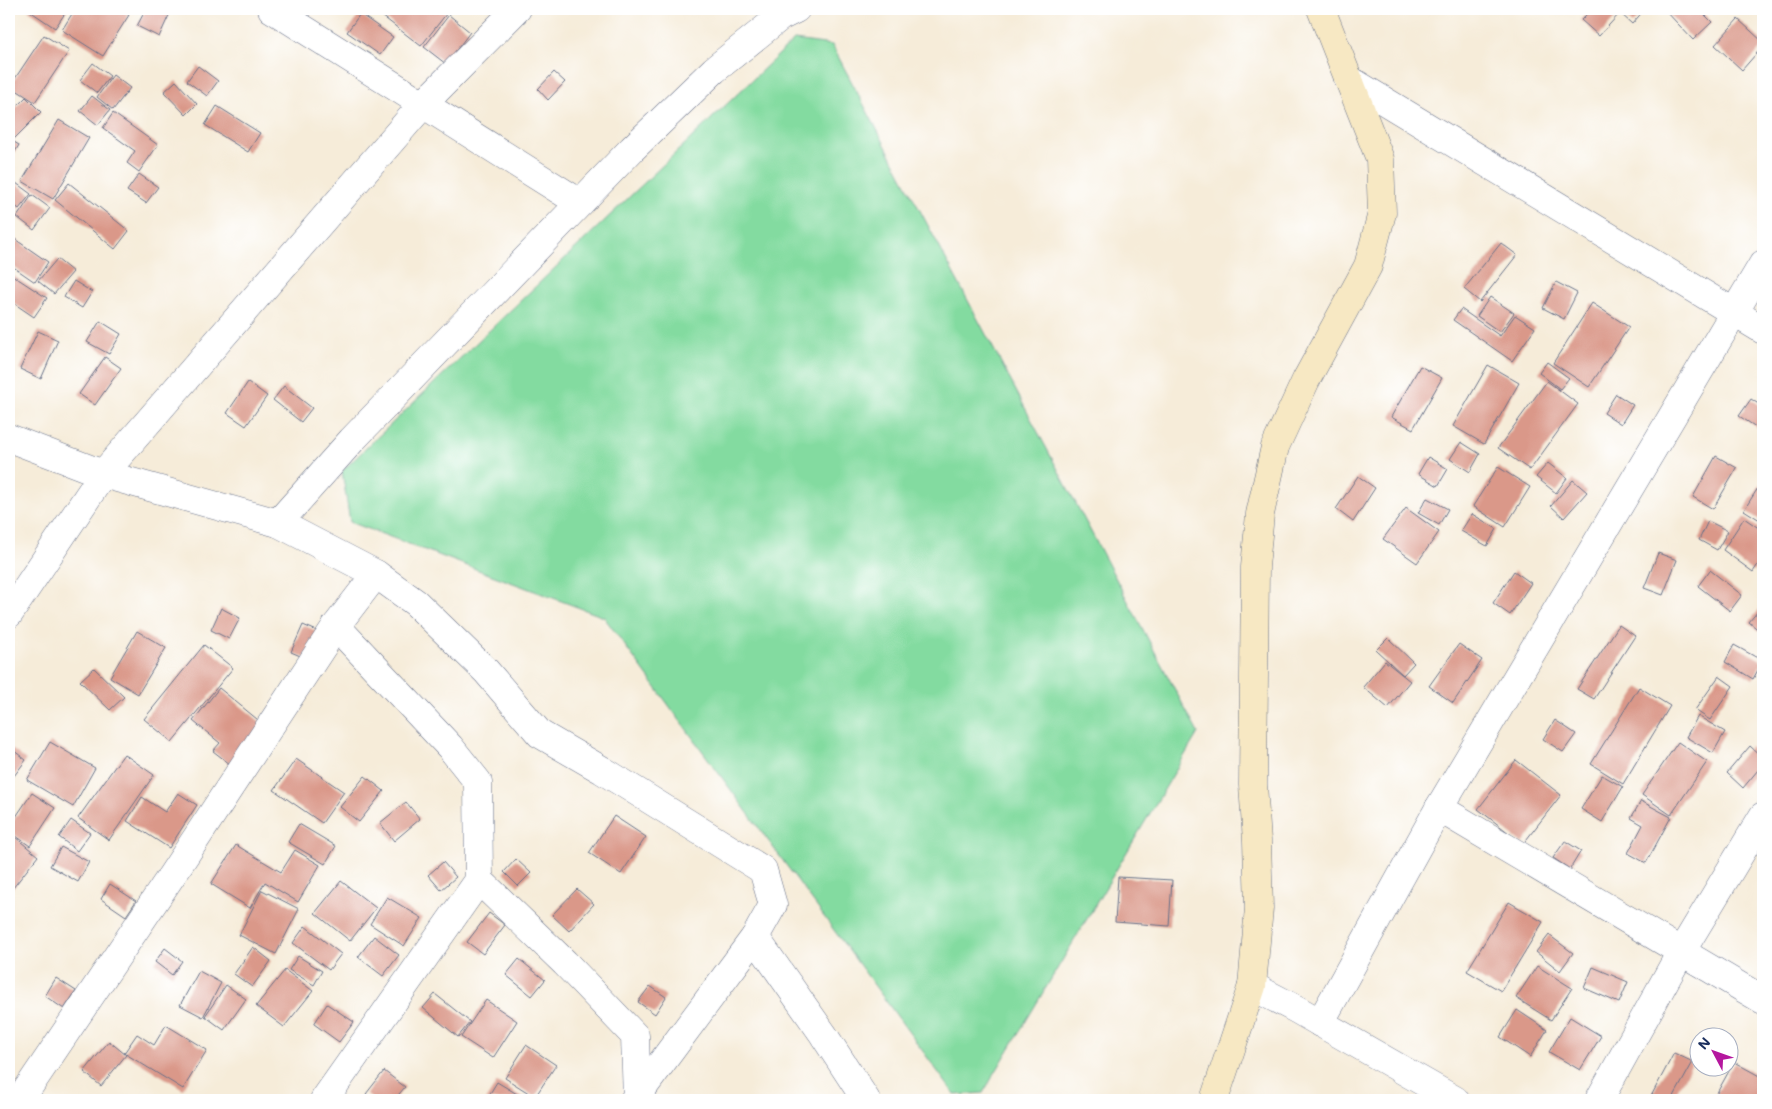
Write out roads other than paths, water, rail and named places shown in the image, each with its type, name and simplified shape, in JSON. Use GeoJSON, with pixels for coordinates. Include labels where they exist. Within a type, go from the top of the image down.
{"type":"FeatureCollection","features":[{"type":"Feature","properties":{"kind":"street"},"geometry":{"type":"LineString","coordinates":[[272,9],[580,203]]}},
{"type":"Feature","properties":{"kind":"street"},"geometry":{"type":"LineString","coordinates":[[9,614],[103,474],[424,103],[517,9]]}},
{"type":"Feature","properties":{"kind":"street"},"geometry":{"type":"LineString","coordinates":[[1214,1100],[1252,986],[1259,908],[1253,785],[1255,585],[1260,514],[1274,447],[1306,380],[1368,266],[1382,213],[1380,159],[1321,9]]}},
{"type":"Feature","properties":{"kind":"street"},"geometry":{"type":"LineString","coordinates":[[278,523],[352,440],[632,149],[714,70],[786,12]]}},
{"type":"Feature","properties":{"kind":"street"},"geometry":{"type":"LineString","coordinates":[[1348,79],[1763,330]]}},
{"type":"Feature","properties":{"kind":"street"},"geometry":{"type":"LineString","coordinates":[[1320,1023],[1439,808],[1763,264]]}},
{"type":"Feature","properties":{"kind":"street"},"geometry":{"type":"LineString","coordinates":[[9,438],[103,474],[278,523],[376,574],[416,603],[479,664],[540,734],[602,770],[763,870],[773,905],[755,937],[636,1099]]}},
{"type":"Feature","properties":{"kind":"street"},"geometry":{"type":"LineString","coordinates":[[20,1100],[172,875],[336,626],[376,574]]}},
{"type":"Feature","properties":{"kind":"street"},"geometry":{"type":"LineString","coordinates":[[324,1100],[479,880],[478,782],[450,747],[336,626]]}},
{"type":"Feature","properties":{"kind":"street"},"geometry":{"type":"LineString","coordinates":[[1439,808],[1763,1000]]}},
{"type":"Feature","properties":{"kind":"street"},"geometry":{"type":"LineString","coordinates":[[1599,1100],[1681,952],[1763,816]]}},
{"type":"Feature","properties":{"kind":"street"},"geometry":{"type":"LineString","coordinates":[[479,880],[565,962],[635,1036],[636,1099]]}},
{"type":"Feature","properties":{"kind":"street"},"geometry":{"type":"LineString","coordinates":[[755,937],[823,1034],[866,1100]]}},
{"type":"Feature","properties":{"kind":"street"},"geometry":{"type":"LineString","coordinates":[[1252,986],[1455,1100]]}}]}
